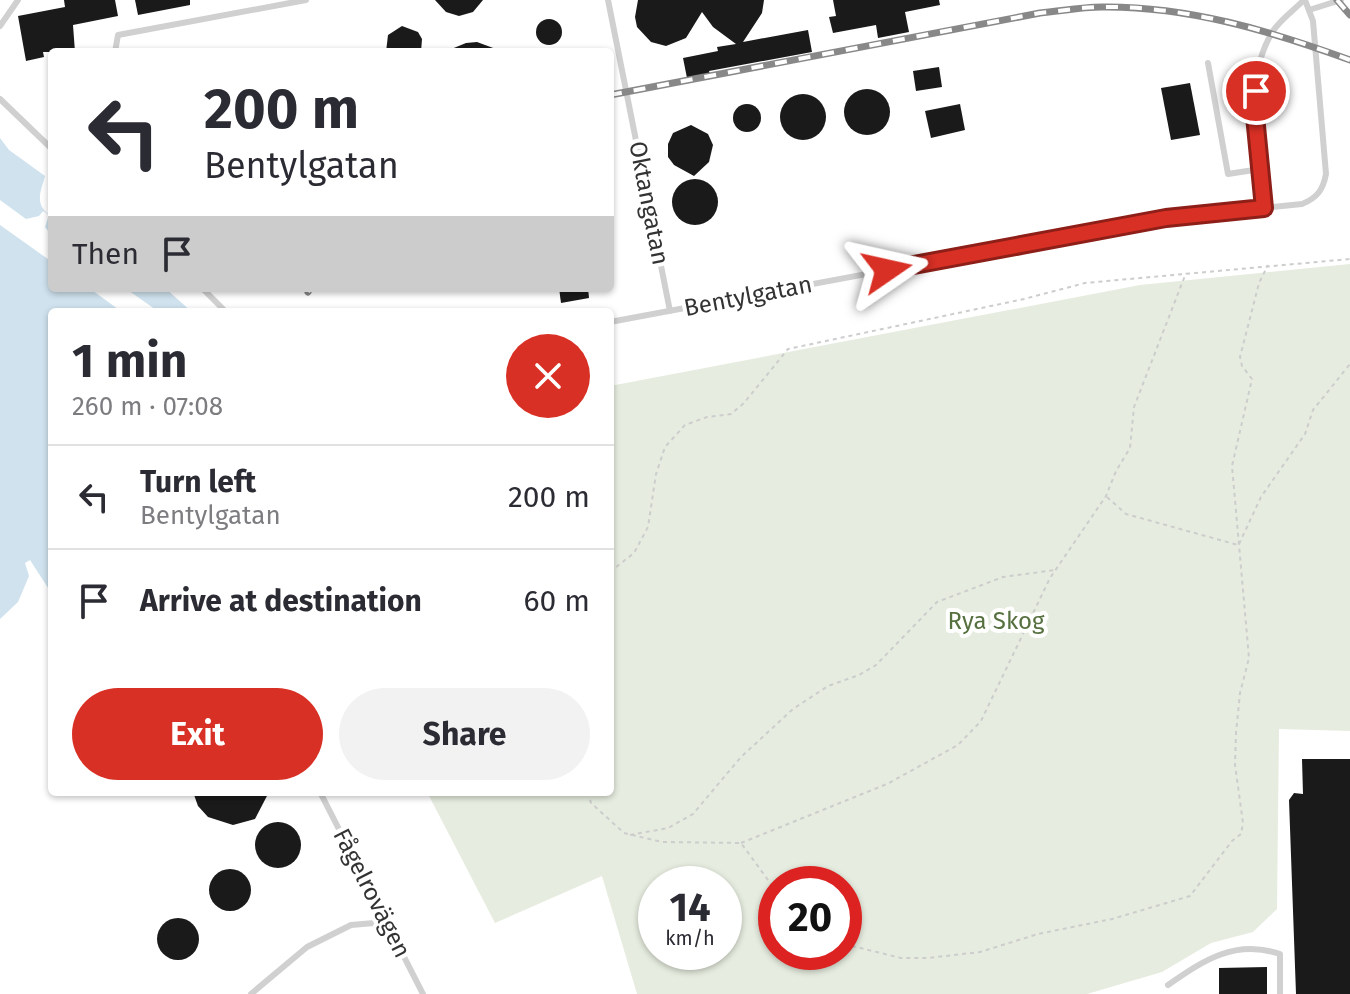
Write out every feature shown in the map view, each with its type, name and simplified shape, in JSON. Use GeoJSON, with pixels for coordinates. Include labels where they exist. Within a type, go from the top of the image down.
{"type":"FeatureCollection","features":[{"type":"Feature","properties":{"kind":"lane"},"geometry":{"type":"LineString","coordinates":[[0,26],[18,0]]}},
{"type":"Feature","properties":{"kind":"lane"},"geometry":{"type":"LineString","coordinates":[[116,48],[118,35],[306,0]]}},
{"type":"Feature","properties":{"kind":"lane","name":"Oktangatan"},"geometry":{"type":"LineString","coordinates":[[608,0],[670,311]]}},
{"type":"Feature","properties":{"kind":"lane","name":"Bentylgatan"},"geometry":{"type":"LineString","coordinates":[[614,321],[1166,218],[1264,208],[1312,200],[1324,185],[1316,47],[1305,0],[1273,32],[1257,67],[1255,116],[1264,208]]}},
{"type":"Feature","properties":{"kind":"lane"},"geometry":{"type":"LineString","coordinates":[[1309,10],[1341,0]]}},
{"type":"Feature","properties":{"kind":"lane"},"geometry":{"type":"LineString","coordinates":[[1208,63],[1228,174],[1260,169]]}},
{"type":"Feature","properties":{"kind":"lane"},"geometry":{"type":"LineString","coordinates":[[0,99],[48,143]]}},
{"type":"Feature","properties":{"kind":"lane"},"geometry":{"type":"LineString","coordinates":[[206,292],[222,308]]}},
{"type":"Feature","properties":{"kind":"lane","name":"Fågelrovägen"},"geometry":{"type":"LineString","coordinates":[[322,796],[423,994]]}},
{"type":"Feature","properties":{"kind":"lane"},"geometry":{"type":"LineString","coordinates":[[251,994],[307,947],[351,925],[386,922]]}},
{"type":"Feature","properties":{"kind":"lane"},"geometry":{"type":"LineString","coordinates":[[1168,985],[1222,952],[1256,949],[1280,954],[1280,994]]}},
{"type":"Feature","properties":{"kind":"path"},"geometry":{"type":"LineString","coordinates":[[614,569],[634,553],[648,527],[656,474],[665,447],[685,425],[707,417],[731,414],[744,403],[788,349],[1085,283],[1350,259]]}},
{"type":"Feature","properties":{"kind":"path"},"geometry":{"type":"LineString","coordinates":[[862,948],[901,958],[980,952],[1190,896],[1232,841],[1241,834],[1243,823],[1235,765],[1236,733],[1240,693],[1249,658],[1232,466],[1252,379],[1242,366],[1240,357],[1259,283],[1268,265]]}},
{"type":"Feature","properties":{"kind":"path"},"geometry":{"type":"LineString","coordinates":[[589,796],[591,803],[630,835],[662,842],[741,843],[887,784],[958,745],[981,721],[1056,570],[1106,496],[1130,448],[1134,407],[1186,272]]}},
{"type":"Feature","properties":{"kind":"path"},"geometry":{"type":"LineString","coordinates":[[1239,545],[1261,497],[1305,434],[1313,410],[1350,364]]}},
{"type":"Feature","properties":{"kind":"path"},"geometry":{"type":"LineString","coordinates":[[1106,496],[1126,514],[1239,545]]}},
{"type":"Feature","properties":{"kind":"path"},"geometry":{"type":"LineString","coordinates":[[630,835],[668,828],[693,814],[741,757],[793,709],[828,686],[876,665],[937,602],[1003,577],[1056,570]]}},
{"type":"Feature","properties":{"kind":"path"},"geometry":{"type":"LineString","coordinates":[[741,843],[758,866]]}},
{"type":"Feature","properties":{"kind":"green space","name":"Rya Skog"},"geometry":{"type":"Polygon","coordinates":[[[1350,264],[1350,731],[1279,729],[1277,909],[1253,932],[1211,943],[1162,972],[1087,994],[637,994],[602,876],[495,923],[429,796],[614,796],[614,385],[1140,285],[1350,264]]]}},
{"type":"Feature","properties":{"kind":"water"},"geometry":{"type":"Polygon","coordinates":[[[0,138],[9,150],[45,176],[40,199],[48,214],[48,292],[170,292],[188,308],[48,308],[48,588],[30,560],[25,563],[29,576],[18,602],[0,619],[0,138]]]}},
{"type":"Feature","properties":{"kind":"pier"},"geometry":{"type":"Polygon","coordinates":[[[0,200],[26,219],[39,216],[43,211],[48,214],[45,227],[48,231],[48,259],[0,225],[0,200]]]}},
{"type":"Feature","properties":{"kind":"pier"},"geometry":{"type":"Polygon","coordinates":[[[94,292],[131,292],[153,308],[116,308],[94,292]]]}},
{"type":"Feature","properties":{"kind":"building"},"geometry":{"type":"Polygon","coordinates":[[[64,0],[115,0],[118,16],[73,25],[75,48],[48,48],[48,52],[43,52],[44,57],[26,61],[18,16],[65,7],[64,0]]]}},
{"type":"Feature","properties":{"kind":"building"},"geometry":{"type":"Polygon","coordinates":[[[135,0],[190,0],[190,5],[138,15],[135,0]]]}},
{"type":"Feature","properties":{"kind":"building"},"geometry":{"type":"Polygon","coordinates":[[[435,0],[483,0],[473,12],[459,16],[446,12],[435,0]]]}},
{"type":"Feature","properties":{"kind":"building"},"geometry":{"type":"Polygon","coordinates":[[[638,0],[764,0],[762,13],[743,42],[808,30],[812,52],[687,78],[683,58],[736,44],[713,27],[702,12],[686,38],[666,46],[651,42],[637,27],[638,0]]]}},
{"type":"Feature","properties":{"kind":"building"},"geometry":{"type":"Polygon","coordinates":[[[833,0],[939,0],[940,5],[905,12],[909,32],[878,38],[876,25],[833,33],[829,17],[836,16],[833,0]]]}},
{"type":"Feature","properties":{"kind":"building"},"geometry":{"type":"Polygon","coordinates":[[[549,19],[558,23],[562,32],[558,41],[549,45],[540,41],[536,32],[540,23],[549,19]]]}},
{"type":"Feature","properties":{"kind":"building"},"geometry":{"type":"Polygon","coordinates":[[[402,26],[418,32],[422,39],[421,48],[386,48],[388,35],[402,26]]]}},
{"type":"Feature","properties":{"kind":"building"},"geometry":{"type":"Polygon","coordinates":[[[477,42],[493,48],[454,48],[477,42]]]}},
{"type":"Feature","properties":{"kind":"building"},"geometry":{"type":"Polygon","coordinates":[[[939,67],[942,87],[916,91],[913,71],[939,67]]]}},
{"type":"Feature","properties":{"kind":"building"},"geometry":{"type":"Polygon","coordinates":[[[1190,83],[1200,135],[1171,140],[1161,88],[1190,83]]]}},
{"type":"Feature","properties":{"kind":"building"},"geometry":{"type":"Polygon","coordinates":[[[867,89],[883,96],[890,112],[883,128],[867,135],[851,128],[844,112],[851,96],[867,89]]]}},
{"type":"Feature","properties":{"kind":"building"},"geometry":{"type":"Polygon","coordinates":[[[803,94],[819,101],[826,117],[819,133],[803,140],[787,133],[780,117],[787,101],[803,94]]]}},
{"type":"Feature","properties":{"kind":"building"},"geometry":{"type":"Polygon","coordinates":[[[747,104],[757,108],[761,118],[757,128],[747,132],[737,128],[733,118],[737,108],[747,104]]]}},
{"type":"Feature","properties":{"kind":"building"},"geometry":{"type":"Polygon","coordinates":[[[960,104],[965,130],[931,138],[925,111],[960,104]]]}},
{"type":"Feature","properties":{"kind":"building"},"geometry":{"type":"Polygon","coordinates":[[[691,125],[708,134],[713,145],[709,162],[694,176],[674,165],[668,157],[668,144],[673,133],[691,125]]]}},
{"type":"Feature","properties":{"kind":"building"},"geometry":{"type":"Polygon","coordinates":[[[695,179],[711,186],[718,202],[711,218],[695,225],[679,218],[672,202],[679,186],[695,179]]]}},
{"type":"Feature","properties":{"kind":"building"},"geometry":{"type":"Polygon","coordinates":[[[560,292],[588,292],[589,298],[561,303],[560,292]]]}},
{"type":"Feature","properties":{"kind":"building"},"geometry":{"type":"Polygon","coordinates":[[[1302,759],[1350,759],[1350,994],[1296,994],[1289,800],[1294,793],[1303,794],[1302,759]]]}},
{"type":"Feature","properties":{"kind":"building"},"geometry":{"type":"Polygon","coordinates":[[[194,796],[267,796],[255,819],[233,825],[208,817],[198,806],[194,796]]]}},
{"type":"Feature","properties":{"kind":"building"},"geometry":{"type":"Polygon","coordinates":[[[278,822],[294,829],[301,845],[294,861],[278,868],[262,861],[255,845],[262,829],[278,822]]]}},
{"type":"Feature","properties":{"kind":"building"},"geometry":{"type":"Polygon","coordinates":[[[230,869],[245,875],[251,890],[245,905],[230,911],[215,905],[209,890],[215,875],[230,869]]]}},
{"type":"Feature","properties":{"kind":"building"},"geometry":{"type":"Polygon","coordinates":[[[178,918],[193,924],[199,939],[193,954],[178,960],[163,954],[157,939],[163,924],[178,918]]]}},
{"type":"Feature","properties":{"kind":"building"},"geometry":{"type":"Polygon","coordinates":[[[1267,967],[1267,994],[1219,994],[1219,968],[1267,967]]]}},
{"type":"Feature","properties":{"kind":"railway"},"geometry":{"type":"LineString","coordinates":[[1337,0],[1350,15]]}},
{"type":"Feature","properties":{"kind":"railway"},"geometry":{"type":"LineString","coordinates":[[614,94],[1040,13],[1094,7],[1166,11],[1229,22],[1350,60]]}},
{"type":"Feature","properties":{"kind":"route"},"geometry":{"type":"LineString","coordinates":[[887,270],[1166,218],[1264,208],[1255,116],[1256,91]]}}]}
